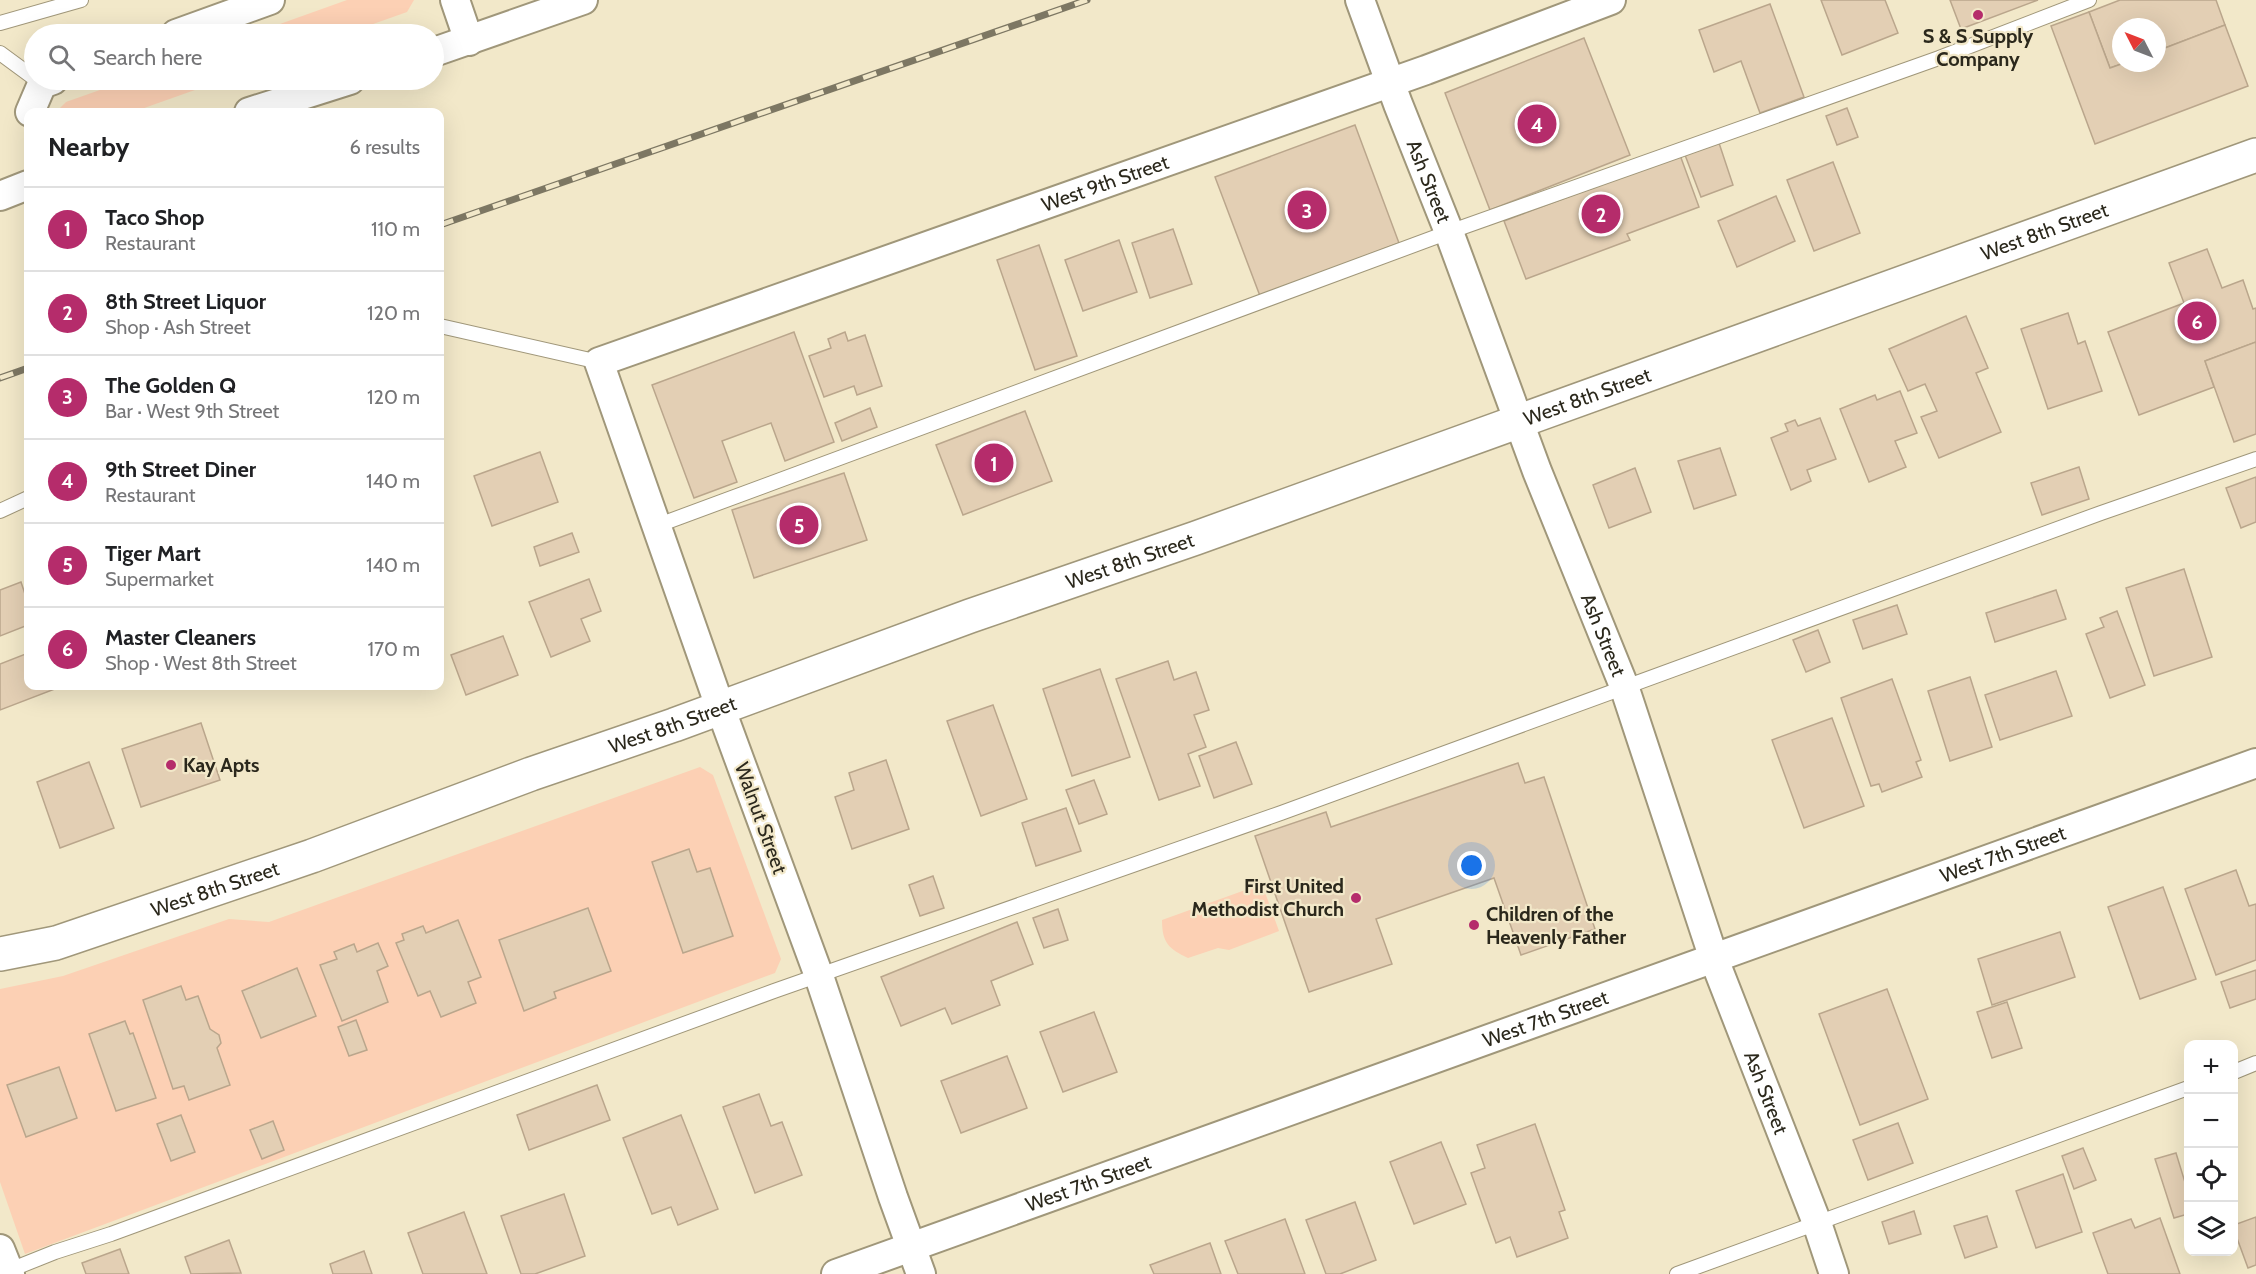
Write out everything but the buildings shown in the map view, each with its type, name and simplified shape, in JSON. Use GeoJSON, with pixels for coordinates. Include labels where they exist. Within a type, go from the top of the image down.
{"type":"FeatureCollection","features":[{"type":"Feature","properties":{"kind":"main road","name":"West 8th Street"},"geometry":{"type":"LineString","coordinates":[[0,954],[56,943],[312,856],[513,780],[674,725],[970,616],[1196,538],[2256,155]]}},
{"type":"Feature","properties":{"kind":"street"},"geometry":{"type":"LineString","coordinates":[[204,24],[270,0]]}},
{"type":"Feature","properties":{"kind":"street"},"geometry":{"type":"LineString","coordinates":[[455,0],[469,40]]}},
{"type":"Feature","properties":{"kind":"street"},"geometry":{"type":"LineString","coordinates":[[444,49],[583,0]]}},
{"type":"Feature","properties":{"kind":"street","name":"Ash Street"},"geometry":{"type":"LineString","coordinates":[[1360,0],[1518,420],[1624,686],[1714,958],[1817,1223],[1834,1274]]}},
{"type":"Feature","properties":{"kind":"street","name":"West 9th Street"},"geometry":{"type":"LineString","coordinates":[[599,362],[1390,82],[1611,0]]}},
{"type":"Feature","properties":{"kind":"street"},"geometry":{"type":"LineString","coordinates":[[32,108],[38,90]]}},
{"type":"Feature","properties":{"kind":"street"},"geometry":{"type":"LineString","coordinates":[[262,108],[318,90]]}},
{"type":"Feature","properties":{"kind":"street"},"geometry":{"type":"LineString","coordinates":[[0,196],[24,187]]}},
{"type":"Feature","properties":{"kind":"street","name":"Walnut Street"},"geometry":{"type":"LineString","coordinates":[[599,362],[720,707],[819,976],[921,1274]]}},
{"type":"Feature","properties":{"kind":"street","name":"West 7th Street"},"geometry":{"type":"LineString","coordinates":[[836,1274],[2256,763]]}},
{"type":"Feature","properties":{"kind":"lane"},"geometry":{"type":"LineString","coordinates":[[0,23],[81,0]]}},
{"type":"Feature","properties":{"kind":"lane"},"geometry":{"type":"LineString","coordinates":[[656,526],[1449,232],[1928,62],[2089,0]]}},
{"type":"Feature","properties":{"kind":"lane"},"geometry":{"type":"LineString","coordinates":[[0,53],[24,68]]}},
{"type":"Feature","properties":{"kind":"lane"},"geometry":{"type":"LineString","coordinates":[[444,327],[599,362]]}},
{"type":"Feature","properties":{"kind":"lane"},"geometry":{"type":"LineString","coordinates":[[5,1267],[111,1234],[819,976],[1281,813],[1624,686],[2256,459]]}},
{"type":"Feature","properties":{"kind":"lane"},"geometry":{"type":"LineString","coordinates":[[0,511],[24,500]]}},
{"type":"Feature","properties":{"kind":"lane"},"geometry":{"type":"LineString","coordinates":[[2238,1070],[2256,1063]]}},
{"type":"Feature","properties":{"kind":"lane"},"geometry":{"type":"LineString","coordinates":[[1677,1274],[2184,1089]]}},
{"type":"Feature","properties":{"kind":"shaded area"},"geometry":{"type":"Polygon","coordinates":[[[347,0],[414,0],[407,12],[373,24],[280,24],[347,0]]]}},
{"type":"Feature","properties":{"kind":"shaded area"},"geometry":{"type":"Polygon","coordinates":[[[100,90],[195,90],[144,108],[60,108],[66,102],[100,90]]]}},
{"type":"Feature","properties":{"kind":"shaded area"},"geometry":{"type":"Polygon","coordinates":[[[700,767],[713,775],[781,959],[775,973],[25,1254],[0,1182],[0,989],[63,976],[229,919],[269,922],[700,767]]]}},
{"type":"Feature","properties":{"kind":"shaded area"},"geometry":{"type":"Polygon","coordinates":[[[1262,884],[1279,931],[1229,950],[1218,948],[1188,958],[1176,952],[1165,940],[1162,920],[1262,884]]]}},
{"type":"Feature","properties":{"kind":"railway"},"geometry":{"type":"LineString","coordinates":[[444,224],[1087,0]]}},
{"type":"Feature","properties":{"kind":"railway"},"geometry":{"type":"LineString","coordinates":[[0,378],[24,369]]}},
{"type":"Feature","properties":{"kind":"place","name":"S & S Supply Company"},"geometry":{"type":"Point","coordinates":[1978,15]}},
{"type":"Feature","properties":{"kind":"place","name":"9th Street Diner"},"geometry":{"type":"Point","coordinates":[1537,124]}},
{"type":"Feature","properties":{"kind":"place","name":"The Golden Q"},"geometry":{"type":"Point","coordinates":[1307,210]}},
{"type":"Feature","properties":{"kind":"place","name":"8th Street Liquor"},"geometry":{"type":"Point","coordinates":[1601,214]}},
{"type":"Feature","properties":{"kind":"place","name":"Master Cleaners"},"geometry":{"type":"Point","coordinates":[2197,321]}},
{"type":"Feature","properties":{"kind":"place","name":"Taco Shop"},"geometry":{"type":"Point","coordinates":[994,463]}},
{"type":"Feature","properties":{"kind":"place","name":"Tiger Mart"},"geometry":{"type":"Point","coordinates":[799,525]}},
{"type":"Feature","properties":{"kind":"place","name":"Kay Apts"},"geometry":{"type":"Point","coordinates":[171,765]}},
{"type":"Feature","properties":{"kind":"place","name":"First United Methodist Church"},"geometry":{"type":"Point","coordinates":[1356,898]}},
{"type":"Feature","properties":{"kind":"place","name":"Children of the Heavenly Father"},"geometry":{"type":"Point","coordinates":[1474,925]}}]}
